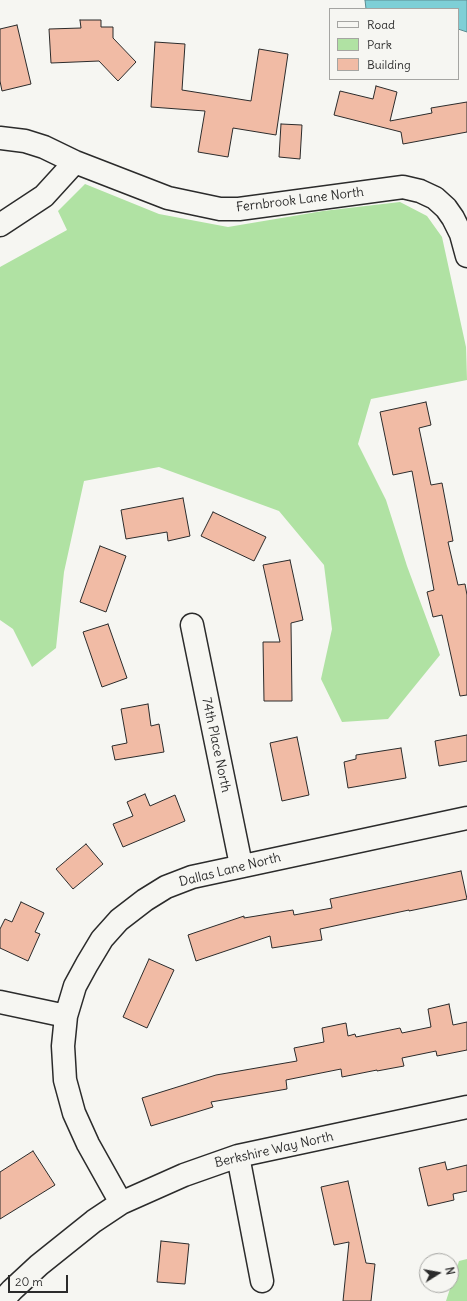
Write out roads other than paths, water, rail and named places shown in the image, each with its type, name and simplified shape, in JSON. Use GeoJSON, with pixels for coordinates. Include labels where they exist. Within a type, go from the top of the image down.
{"type":"FeatureCollection","features":[{"type":"Feature","properties":{"kind":"street","name":"Fernbrook Lane North"},"geometry":{"type":"LineString","coordinates":[[0,138],[25,141],[44,147],[75,162],[168,198],[220,209],[239,210],[403,187],[420,191],[435,198],[446,208],[461,234],[467,256]]}},
{"type":"Feature","properties":{"kind":"street"},"geometry":{"type":"LineString","coordinates":[[0,225],[44,196],[75,162]]}},
{"type":"Feature","properties":{"kind":"street","name":"74th Place North"},"geometry":{"type":"LineString","coordinates":[[192,626],[241,865]]}},
{"type":"Feature","properties":{"kind":"street","name":"Dallas Lane North"},"geometry":{"type":"LineString","coordinates":[[121,1203],[88,1144],[74,1113],[65,1080],[63,1046],[66,1016],[75,986],[102,939],[119,920],[145,900],[166,887],[192,877],[241,865],[467,818]]}},
{"type":"Feature","properties":{"kind":"street"},"geometry":{"type":"LineString","coordinates":[[0,1002],[66,1016]]}},
{"type":"Feature","properties":{"kind":"street","name":"Berkshire Way North"},"geometry":{"type":"LineString","coordinates":[[2,1301],[39,1265],[71,1239],[121,1203],[184,1175],[238,1156],[467,1107]]}},
{"type":"Feature","properties":{"kind":"street"},"geometry":{"type":"LineString","coordinates":[[238,1156],[262,1281]]}},
{"type":"Feature","properties":{"kind":"water"},"geometry":{"type":"Polygon","coordinates":[[[365,0],[467,0],[467,32],[459,29],[459,8],[366,8],[365,0]]]}}]}
